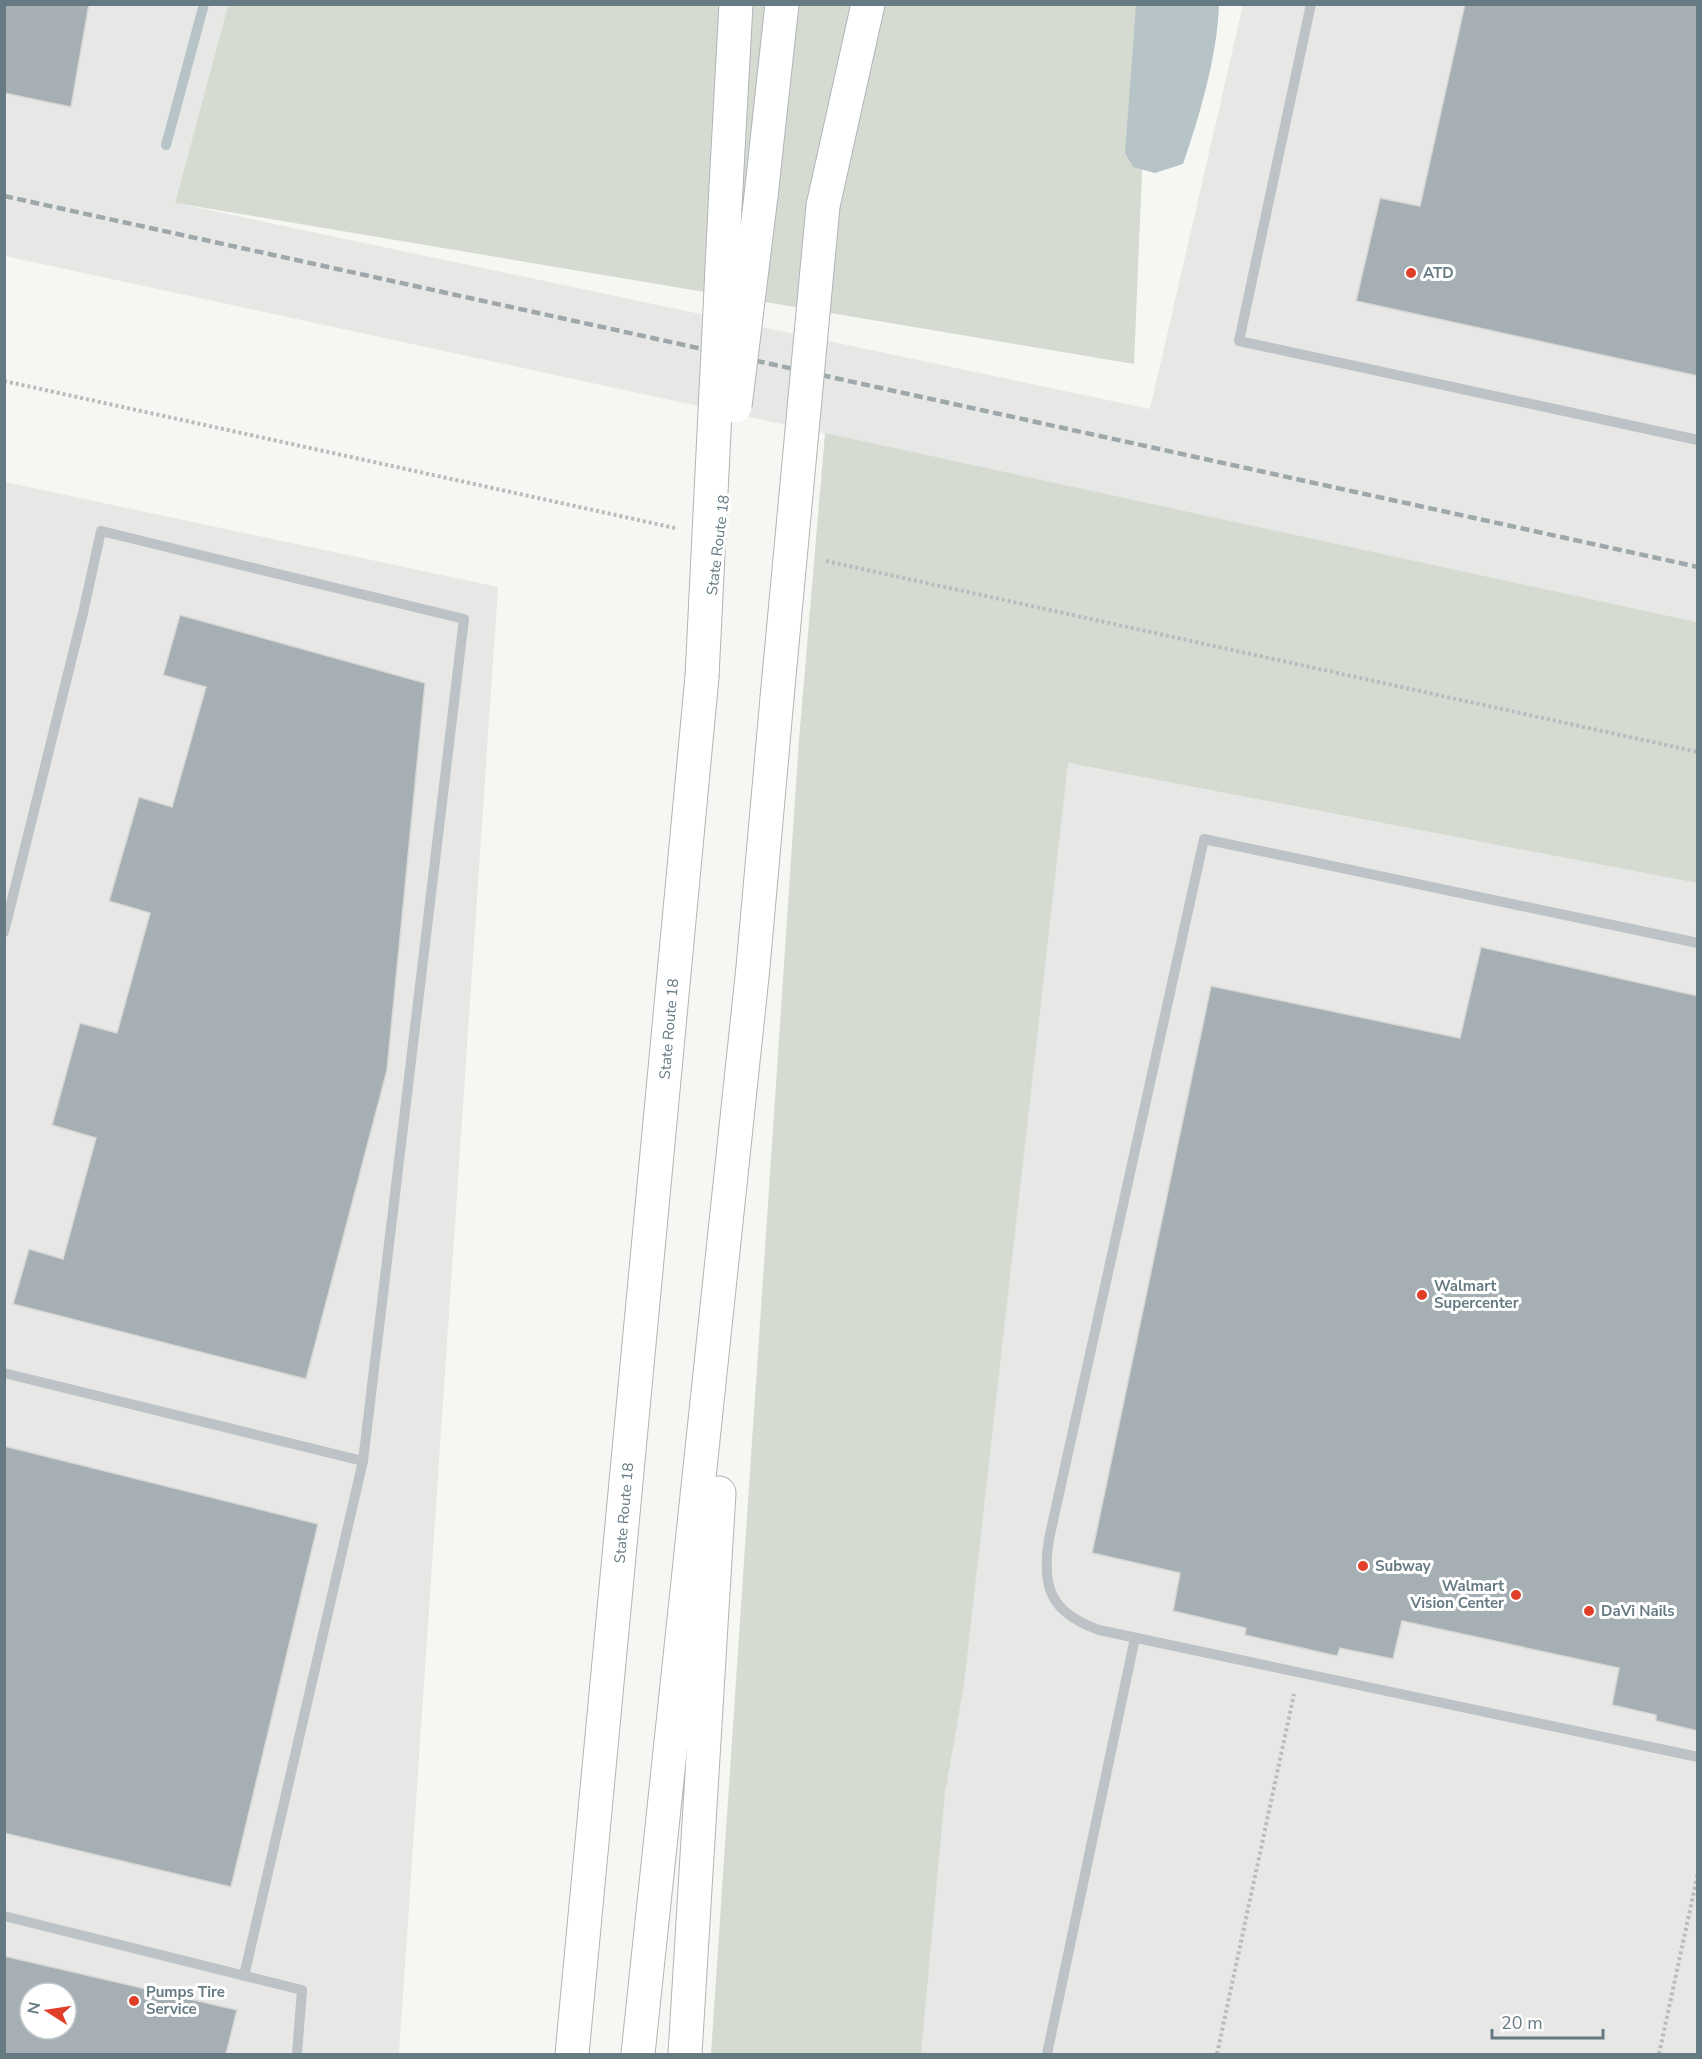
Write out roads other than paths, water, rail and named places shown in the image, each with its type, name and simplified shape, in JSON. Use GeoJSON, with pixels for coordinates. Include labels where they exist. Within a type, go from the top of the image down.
{"type":"FeatureCollection","features":[{"type":"Feature","properties":{"kind":"highway"},"geometry":{"type":"LineString","coordinates":[[702,677],[736,4]]}},
{"type":"Feature","properties":{"kind":"highway","name":"State Route 18"},"geometry":{"type":"LineString","coordinates":[[570,2055],[579,1987],[702,677],[782,4]]}},
{"type":"Feature","properties":{"kind":"highway"},"geometry":{"type":"LineString","coordinates":[[638,2055],[753,967],[823,206],[845,4]]}},
{"type":"Feature","properties":{"kind":"highway"},"geometry":{"type":"LineString","coordinates":[[823,206],[868,4]]}},
{"type":"Feature","properties":{"kind":"highway"},"geometry":{"type":"LineString","coordinates":[[685,2055],[706,1687],[753,967]]}},
{"type":"Feature","properties":{"kind":"lane"},"geometry":{"type":"LineString","coordinates":[[1311,4],[1239,341],[1698,440]]}},
{"type":"Feature","properties":{"kind":"lane"},"geometry":{"type":"LineString","coordinates":[[4,932],[83,614],[101,531],[464,619],[363,1461],[244,1976]]}},
{"type":"Feature","properties":{"kind":"lane"},"geometry":{"type":"LineString","coordinates":[[1698,943],[1204,839],[1046,1555],[1048,1585],[1056,1601],[1066,1615],[1081,1624],[1099,1630],[1698,1757]]}},
{"type":"Feature","properties":{"kind":"lane"},"geometry":{"type":"LineString","coordinates":[[4,1373],[363,1461]]}},
{"type":"Feature","properties":{"kind":"lane"},"geometry":{"type":"LineString","coordinates":[[1047,2055],[1135,1638]]}},
{"type":"Feature","properties":{"kind":"lane"},"geometry":{"type":"LineString","coordinates":[[4,1916],[302,1990],[297,2055]]}},
{"type":"Feature","properties":{"kind":"waterway"},"geometry":{"type":"LineString","coordinates":[[166,145],[204,4]]}},
{"type":"Feature","properties":{"kind":"railway"},"geometry":{"type":"LineString","coordinates":[[4,196],[1698,567]]}},
{"type":"Feature","properties":{"kind":"place","name":"ATD"},"geometry":{"type":"Point","coordinates":[1411,273]}},
{"type":"Feature","properties":{"kind":"place","name":"Walmart Supercenter"},"geometry":{"type":"Point","coordinates":[1422,1295]}},
{"type":"Feature","properties":{"kind":"place","name":"Subway"},"geometry":{"type":"Point","coordinates":[1363,1566]}},
{"type":"Feature","properties":{"kind":"place","name":"Walmart Vision Center"},"geometry":{"type":"Point","coordinates":[1516,1595]}},
{"type":"Feature","properties":{"kind":"place","name":"DaVi Nails"},"geometry":{"type":"Point","coordinates":[1589,1611]}},
{"type":"Feature","properties":{"kind":"place","name":"Pumps Tire Service"},"geometry":{"type":"Point","coordinates":[134,2001]}}]}
